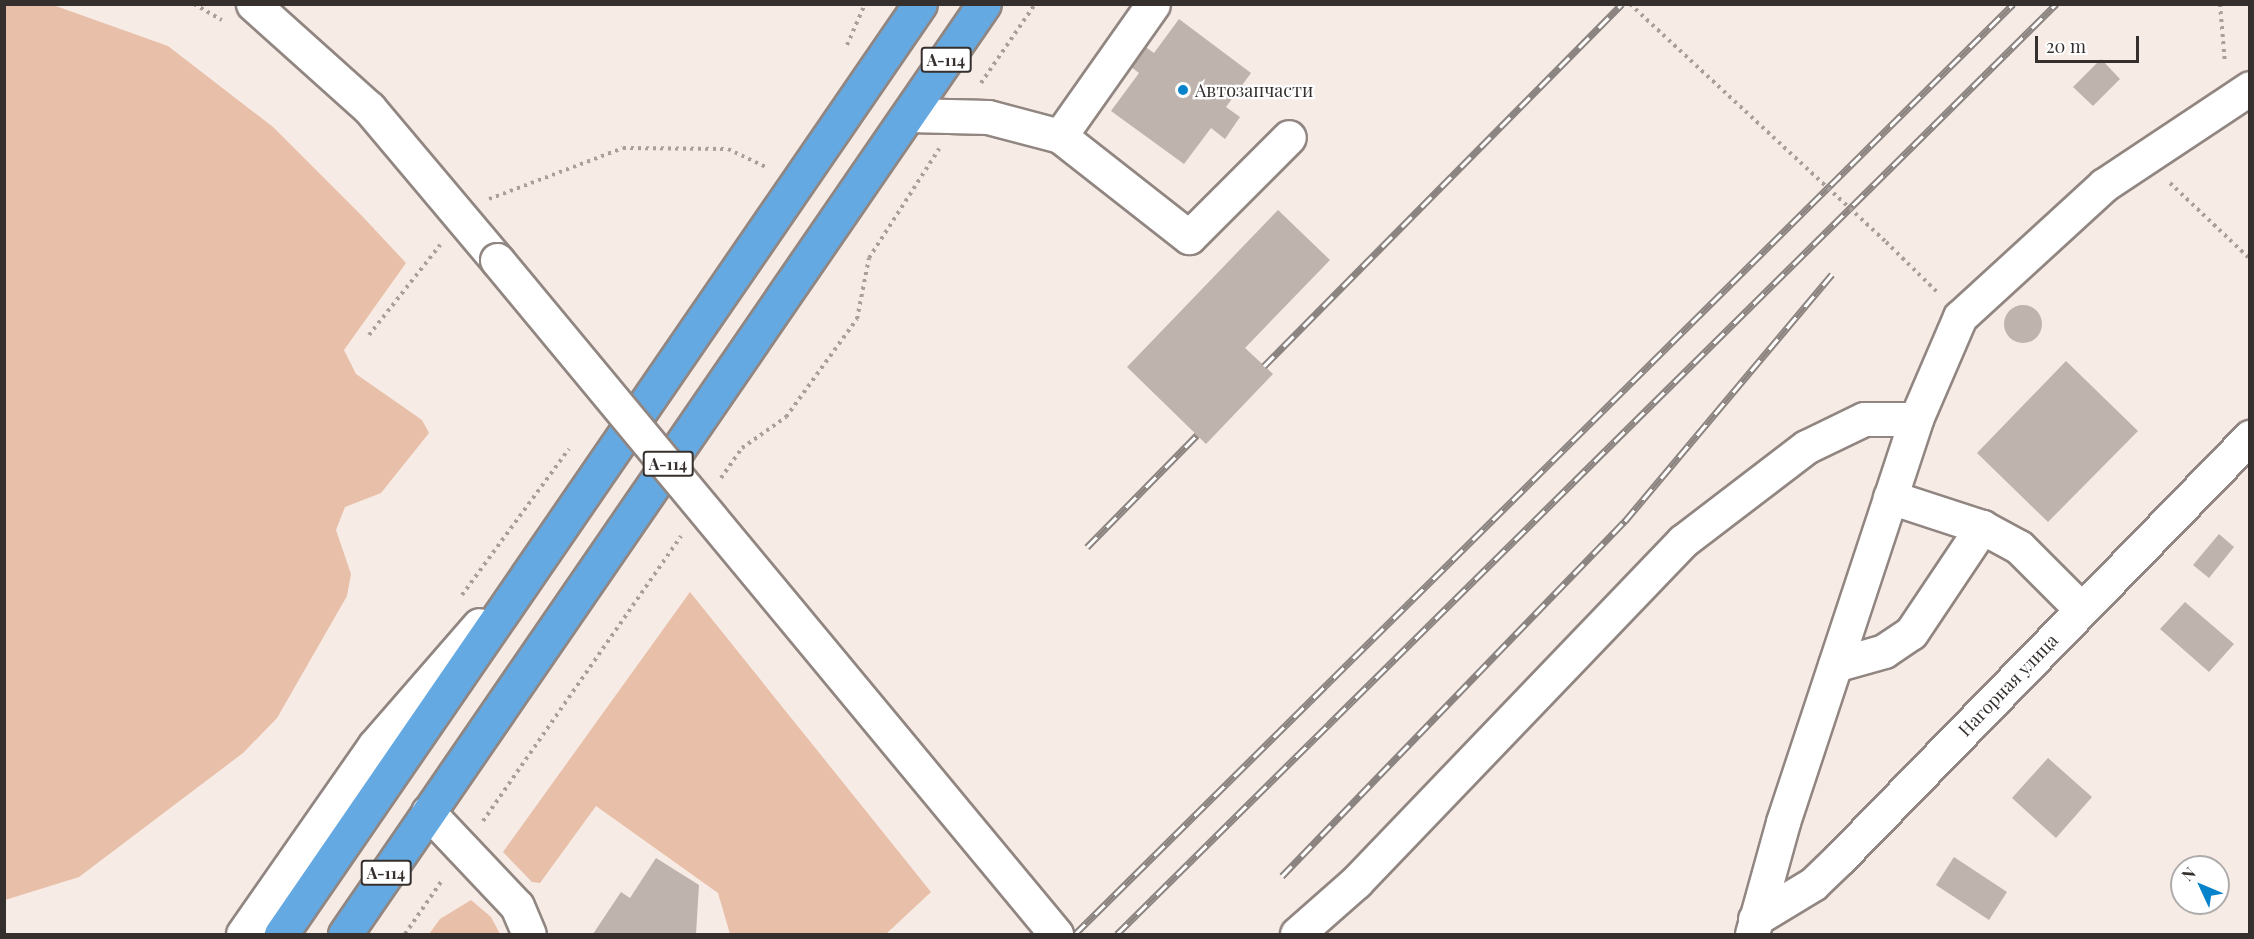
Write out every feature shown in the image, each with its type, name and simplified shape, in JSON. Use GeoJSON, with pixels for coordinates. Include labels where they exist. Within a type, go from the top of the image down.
{"type":"FeatureCollection","features":[{"type":"Feature","properties":{"kind":"highway","name":"А-114"},"geometry":{"type":"LineString","coordinates":[[282,934],[920,4]]}},
{"type":"Feature","properties":{"kind":"highway","name":"А-114"},"geometry":{"type":"LineString","coordinates":[[345,934],[984,4]]}},
{"type":"Feature","properties":{"kind":"street"},"geometry":{"type":"LineString","coordinates":[[253,4],[369,108],[1056,934]]}},
{"type":"Feature","properties":{"kind":"street"},"geometry":{"type":"LineString","coordinates":[[1060,136],[1153,4]]}},
{"type":"Feature","properties":{"kind":"street"},"geometry":{"type":"LineString","coordinates":[[1754,927],[1835,665],[1916,419],[1960,317],[2104,185],[2239,94]]}},
{"type":"Feature","properties":{"kind":"street"},"geometry":{"type":"LineString","coordinates":[[909,116],[988,117],[1060,136],[1189,237],[1289,137]]}},
{"type":"Feature","properties":{"kind":"street"},"geometry":{"type":"LineString","coordinates":[[1297,934],[1364,874],[1683,541],[1806,447],[1864,419],[1916,419]]}},
{"type":"Feature","properties":{"kind":"street","name":"Нагорная улица"},"geometry":{"type":"LineString","coordinates":[[1754,927],[1813,884],[1833,865],[2250,437]]}},
{"type":"Feature","properties":{"kind":"street"},"geometry":{"type":"LineString","coordinates":[[1890,497],[1982,527],[2019,547],[2081,609]]}},
{"type":"Feature","properties":{"kind":"street"},"geometry":{"type":"LineString","coordinates":[[1835,665],[1884,651],[1911,633],[1982,527]]}},
{"type":"Feature","properties":{"kind":"street"},"geometry":{"type":"LineString","coordinates":[[243,934],[375,746],[557,535]]}},
{"type":"Feature","properties":{"kind":"street"},"geometry":{"type":"LineString","coordinates":[[428,812],[517,906],[529,934]]}},
{"type":"Feature","properties":{"kind":"path"},"geometry":{"type":"LineString","coordinates":[[988,117],[1001,98],[976,90],[1035,4]]}},
{"type":"Feature","properties":{"kind":"path"},"geometry":{"type":"LineString","coordinates":[[1630,4],[1921,275]]}},
{"type":"Feature","properties":{"kind":"path"},"geometry":{"type":"LineString","coordinates":[[2220,4],[2239,94]]}},
{"type":"Feature","properties":{"kind":"path"},"geometry":{"type":"LineString","coordinates":[[714,488],[742,448],[786,417],[857,319],[869,258],[942,144]]}},
{"type":"Feature","properties":{"kind":"path"},"geometry":{"type":"LineString","coordinates":[[484,201],[585,159],[623,148],[728,149],[768,168]]}},
{"type":"Feature","properties":{"kind":"path"},"geometry":{"type":"LineString","coordinates":[[2188,200],[2250,260]]}},
{"type":"Feature","properties":{"kind":"path"},"geometry":{"type":"LineString","coordinates":[[369,335],[444,240]]}},
{"type":"Feature","properties":{"kind":"path"},"geometry":{"type":"LineString","coordinates":[[405,934],[687,527]]}},
{"type":"Feature","properties":{"kind":"shaded area"},"geometry":{"type":"Polygon","coordinates":[[[5,4],[53,5],[168,46],[273,127],[363,217],[406,263],[344,350],[356,374],[422,420],[429,433],[381,493],[345,507],[336,530],[351,574],[347,596],[277,718],[243,753],[79,877],[5,900],[5,4]]]}},
{"type":"Feature","properties":{"kind":"shaded area"},"geometry":{"type":"Polygon","coordinates":[[[690,592],[931,892],[886,934],[730,934],[718,893],[596,806],[540,883],[532,882],[503,852],[690,592]]]}},
{"type":"Feature","properties":{"kind":"shaded area"},"geometry":{"type":"Polygon","coordinates":[[[471,900],[491,917],[500,934],[429,934],[440,919],[471,900]]]}},
{"type":"Feature","properties":{"kind":"building","name":"Автозапчасти"},"geometry":{"type":"Polygon","coordinates":[[[1179,19],[1251,73],[1226,107],[1240,117],[1225,139],[1211,128],[1184,164],[1111,111],[1139,73],[1126,63],[1140,43],[1154,53],[1179,19]]]}},
{"type":"Feature","properties":{"kind":"building"},"geometry":{"type":"Polygon","coordinates":[[[2101,59],[2120,79],[2093,106],[2073,87],[2101,59]]]}},
{"type":"Feature","properties":{"kind":"building"},"geometry":{"type":"Polygon","coordinates":[[[1278,210],[1330,260],[1245,348],[1273,374],[1206,444],[1127,367],[1278,210]]]}},
{"type":"Feature","properties":{"kind":"building"},"geometry":{"type":"Polygon","coordinates":[[[2023,305],[2036,311],[2042,324],[2036,337],[2023,343],[2010,337],[2004,324],[2010,311],[2023,305]]]}},
{"type":"Feature","properties":{"kind":"building"},"geometry":{"type":"Polygon","coordinates":[[[2066,361],[2138,431],[2048,522],[1977,453],[2066,361]]]}},
{"type":"Feature","properties":{"kind":"building"},"geometry":{"type":"Polygon","coordinates":[[[2219,534],[2234,547],[2209,578],[2193,565],[2219,534]]]}},
{"type":"Feature","properties":{"kind":"building"},"geometry":{"type":"Polygon","coordinates":[[[2185,602],[2234,644],[2209,672],[2160,629],[2185,602]]]}},
{"type":"Feature","properties":{"kind":"building"},"geometry":{"type":"Polygon","coordinates":[[[2048,758],[2092,797],[2056,838],[2012,798],[2048,758]]]}},
{"type":"Feature","properties":{"kind":"building"},"geometry":{"type":"Polygon","coordinates":[[[1954,857],[2007,892],[1989,920],[1936,885],[1954,857]]]}},
{"type":"Feature","properties":{"kind":"building"},"geometry":{"type":"Polygon","coordinates":[[[656,858],[699,885],[696,934],[593,934],[621,892],[630,898],[656,858]]]}},
{"type":"Feature","properties":{"kind":"railway"},"geometry":{"type":"LineString","coordinates":[[1264,366],[1622,4]]}},
{"type":"Feature","properties":{"kind":"railway"},"geometry":{"type":"LineString","coordinates":[[1075,934],[2013,4]]}},
{"type":"Feature","properties":{"kind":"railway"},"geometry":{"type":"LineString","coordinates":[[1117,934],[2056,4]]}},
{"type":"Feature","properties":{"kind":"railway"},"geometry":{"type":"LineString","coordinates":[[1282,876],[1625,521],[1832,274]]}},
{"type":"Feature","properties":{"kind":"railway"},"geometry":{"type":"LineString","coordinates":[[1087,547],[1197,435]]}},
{"type":"Feature","properties":{"kind":"place","name":"Автозапчасти"},"geometry":{"type":"Point","coordinates":[1183,90]}}]}
